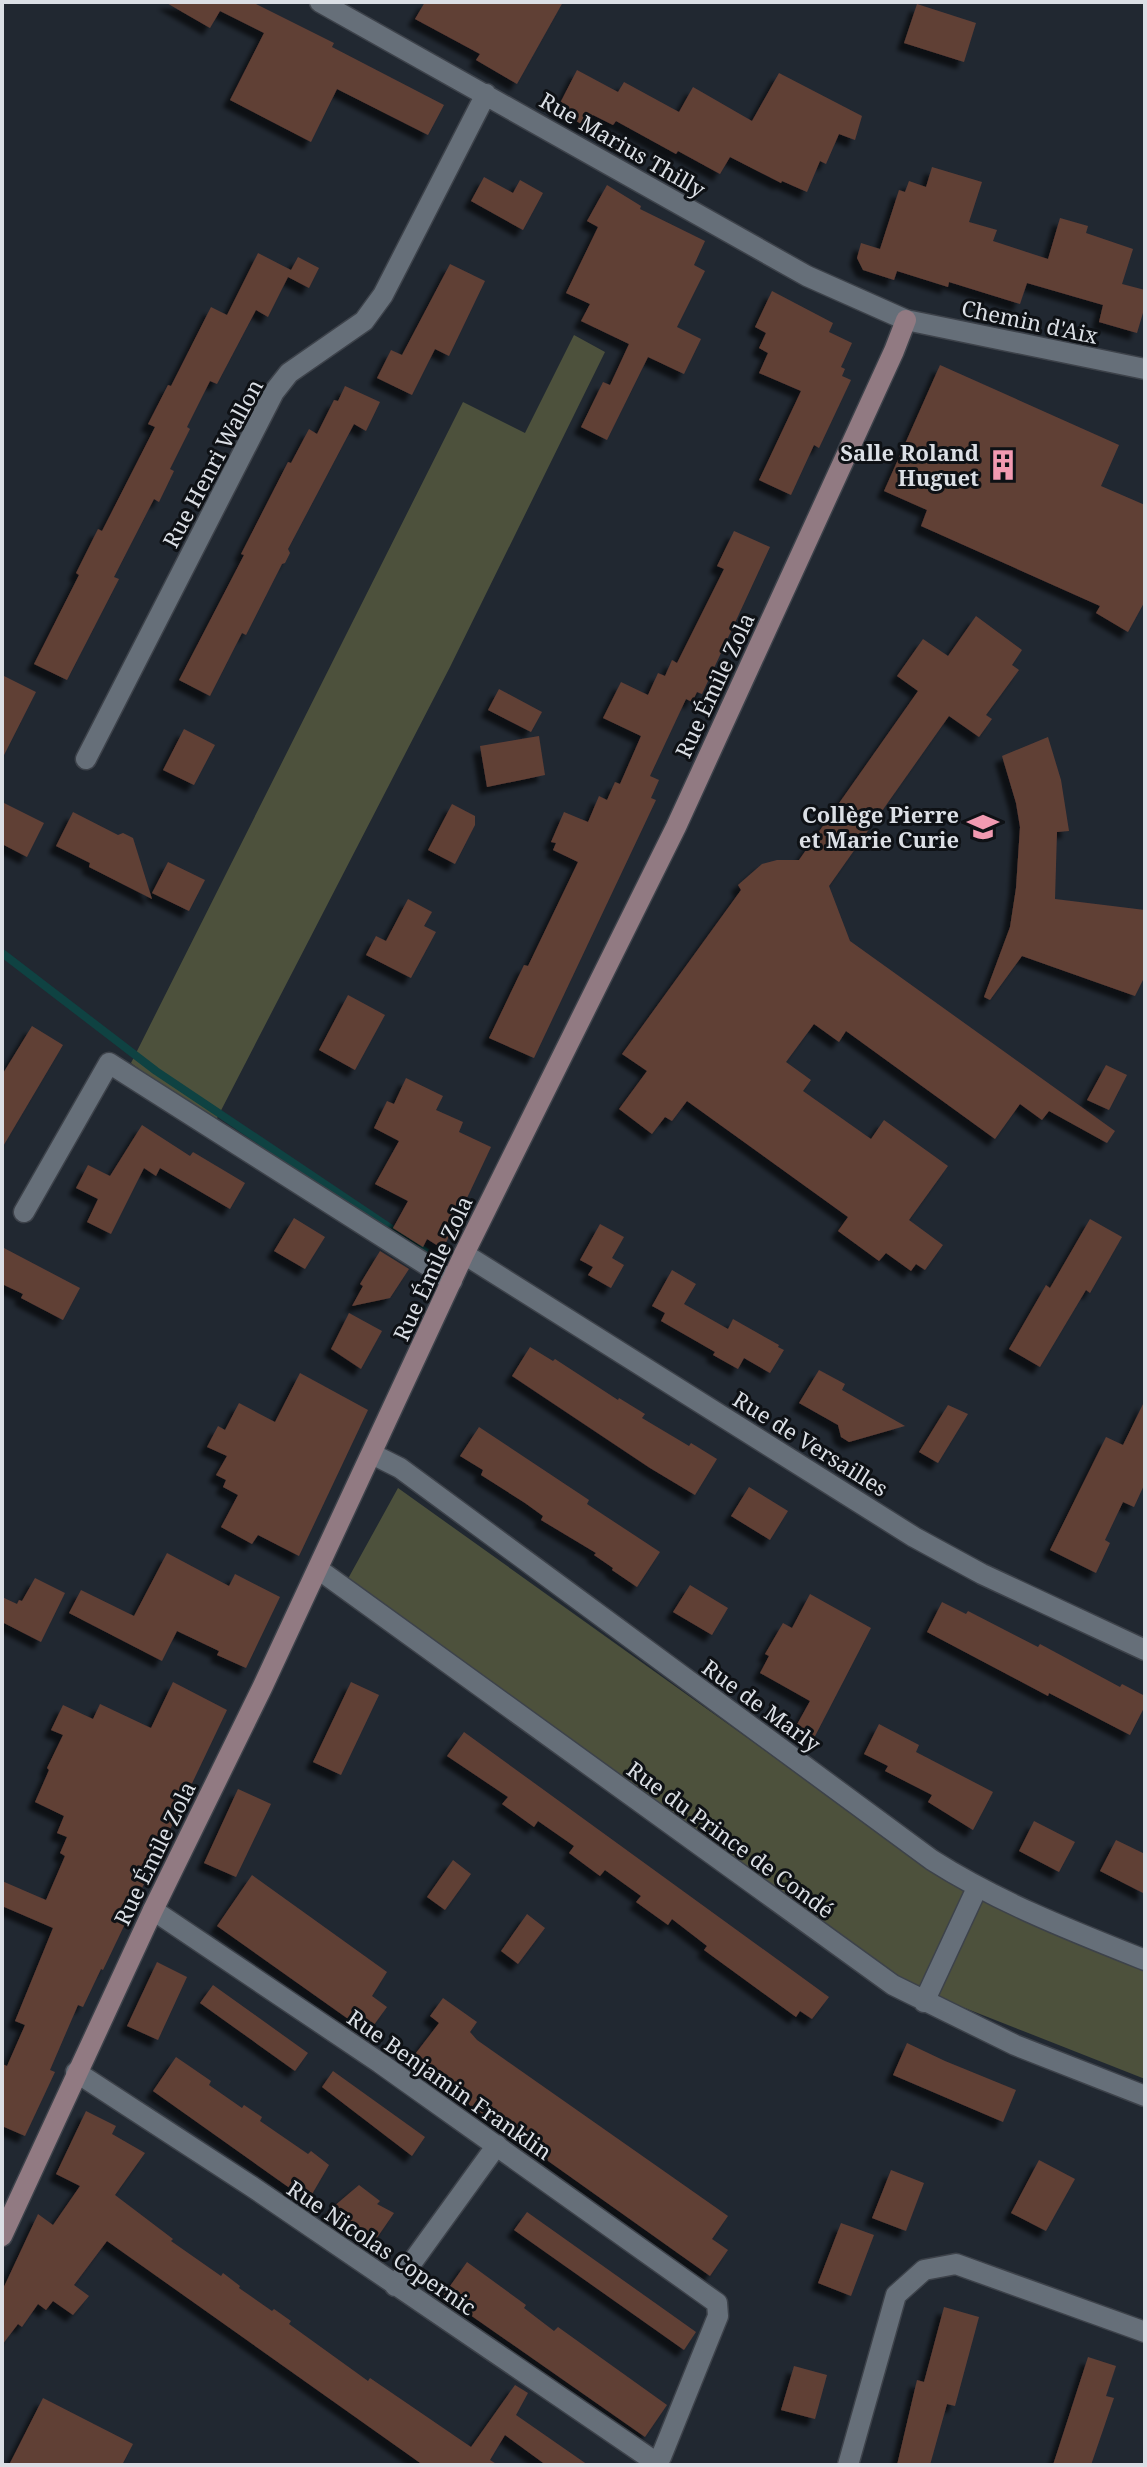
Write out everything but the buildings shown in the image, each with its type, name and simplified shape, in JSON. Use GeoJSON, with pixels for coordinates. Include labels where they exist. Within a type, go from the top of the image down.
{"type":"FeatureCollection","features":[{"type":"Feature","properties":{"kind":"street","name":"Rue Marius Thilly"},"geometry":{"type":"LineString","coordinates":[[320,2],[807,276],[906,320]]}},
{"type":"Feature","properties":{"kind":"street","name":"Rue Henri Wallon"},"geometry":{"type":"LineString","coordinates":[[86,759],[274,392],[289,373],[364,321],[383,295],[486,94]]}},
{"type":"Feature","properties":{"kind":"street","name":"Chemin d'Aix"},"geometry":{"type":"LineString","coordinates":[[906,320],[1145,369]]}},
{"type":"Feature","properties":{"kind":"street","name":"Rue Émile Zola"},"geometry":{"type":"LineString","coordinates":[[2,2236],[7,2210],[318,1569],[464,1254],[676,827],[906,320]]}},
{"type":"Feature","properties":{"kind":"street"},"geometry":{"type":"LineString","coordinates":[[24,1212],[109,1063],[452,1281]]}},
{"type":"Feature","properties":{"kind":"street","name":"Rue de Versailles"},"geometry":{"type":"LineString","coordinates":[[464,1254],[914,1537],[982,1574],[1145,1650]]}},
{"type":"Feature","properties":{"kind":"street","name":"Rue de Marly"},"geometry":{"type":"LineString","coordinates":[[372,1454],[400,1468],[932,1860],[977,1888],[1066,1929],[1145,1960]]}},
{"type":"Feature","properties":{"kind":"street","name":"Rue du Prince de Condé"},"geometry":{"type":"LineString","coordinates":[[318,1569],[859,1962],[924,2002],[1015,2045],[1145,2096]]}},
{"type":"Feature","properties":{"kind":"street"},"geometry":{"type":"LineString","coordinates":[[924,2002],[977,1888]]}},
{"type":"Feature","properties":{"kind":"street","name":"Rue Benjamin Franklin"},"geometry":{"type":"LineString","coordinates":[[153,1910],[497,2145],[717,2303],[718,2316],[661,2457]]}},
{"type":"Feature","properties":{"kind":"street","name":"Rue Nicolas Copernic"},"geometry":{"type":"LineString","coordinates":[[76,2072],[238,2177],[651,2459],[661,2457]]}},
{"type":"Feature","properties":{"kind":"street"},"geometry":{"type":"LineString","coordinates":[[395,2286],[497,2145]]}},
{"type":"Feature","properties":{"kind":"street"},"geometry":{"type":"LineString","coordinates":[[848,2465],[896,2295],[924,2270],[956,2264],[1145,2332]]}},
{"type":"Feature","properties":{"kind":"green space"},"geometry":{"type":"Polygon","coordinates":[[[574,335],[605,352],[450,667],[214,1124],[131,1063],[463,402],[525,433],[574,335]]]}},
{"type":"Feature","properties":{"kind":"green space"},"geometry":{"type":"Polygon","coordinates":[[[398,1488],[932,1870],[1023,1920],[1145,1967],[1145,2079],[909,1986],[339,1595],[398,1488]]]}},
{"type":"Feature","properties":{"kind":"waterway"},"geometry":{"type":"LineString","coordinates":[[2,953],[156,1071],[435,1258]]}},
{"type":"Feature","properties":{"kind":"place","name":"Salle Roland Huguet"},"geometry":{"type":"Point","coordinates":[1003,465]}},
{"type":"Feature","properties":{"kind":"place","name":"Collège Pierre et Marie Curie"},"geometry":{"type":"Point","coordinates":[983,827]}}]}
